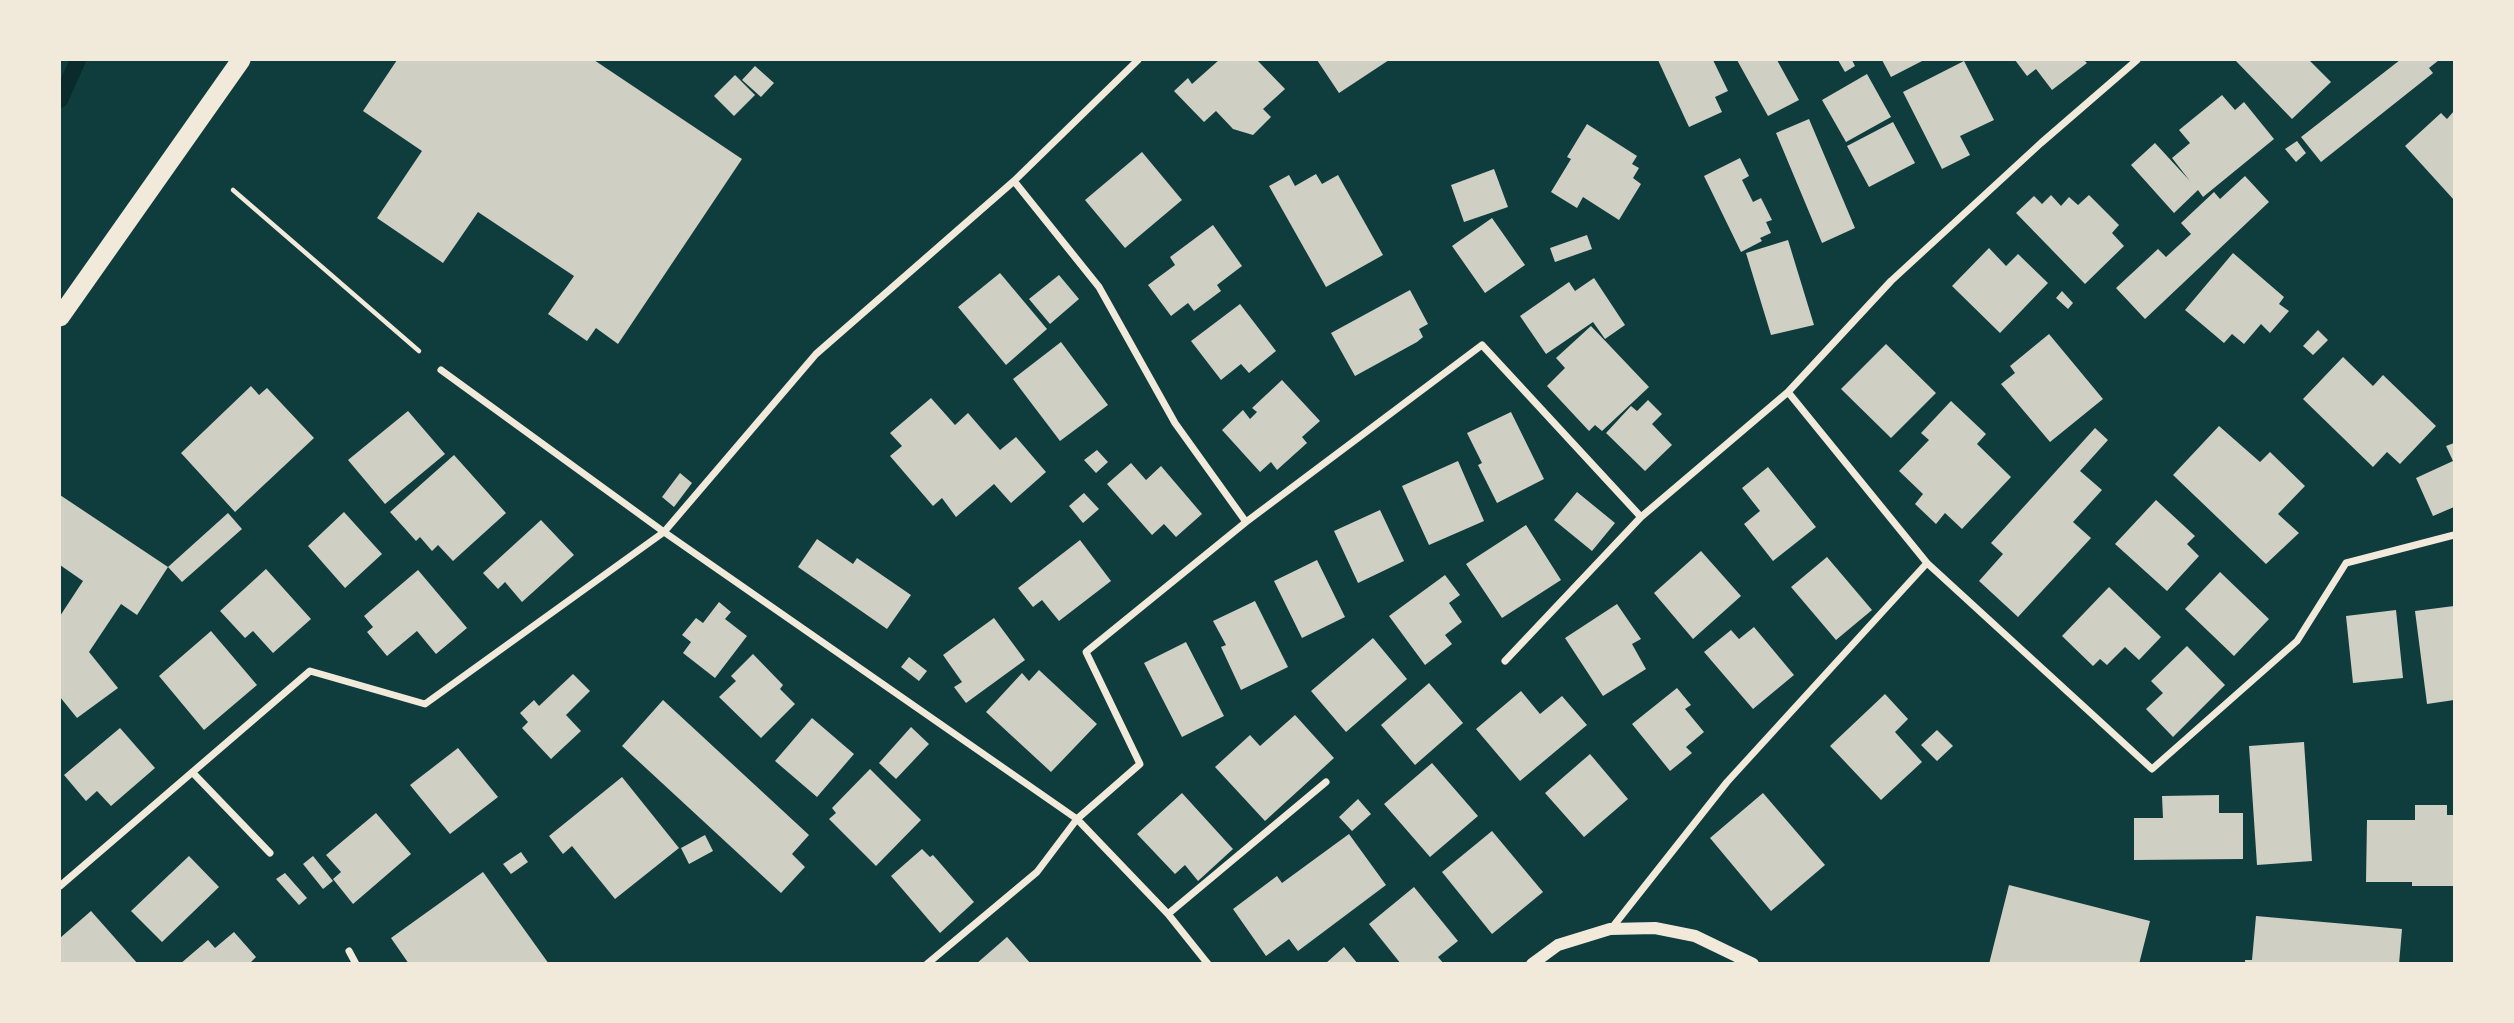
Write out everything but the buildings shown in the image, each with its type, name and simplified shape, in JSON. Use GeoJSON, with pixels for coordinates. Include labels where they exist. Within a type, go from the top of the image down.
{"type":"FeatureCollection","features":[{"type":"Feature","properties":{"kind":"highway"},"geometry":{"type":"LineString","coordinates":[[60,317],[241,60]]}},
{"type":"Feature","properties":{"kind":"street"},"geometry":{"type":"LineString","coordinates":[[60,886],[310,671],[425,704],[664,532],[816,354],[1014,181],[1138,60]]}},
{"type":"Feature","properties":{"kind":"street"},"geometry":{"type":"LineString","coordinates":[[1505,661],[1641,517],[1788,392],[1891,281],[2040,143],[2137,60]]}},
{"type":"Feature","properties":{"kind":"street"},"geometry":{"type":"LineString","coordinates":[[1014,181],[1099,287],[1175,423],[1246,522]]}},
{"type":"Feature","properties":{"kind":"street"},"geometry":{"type":"LineString","coordinates":[[927,964],[1037,872],[1077,819],[1140,764],[1086,652],[1246,522],[1482,345],[1641,517]]}},
{"type":"Feature","properties":{"kind":"street"},"geometry":{"type":"LineString","coordinates":[[441,370],[664,532],[1077,819],[1168,914],[1208,964]]}},
{"type":"Feature","properties":{"kind":"street"},"geometry":{"type":"LineString","coordinates":[[1788,392],[1927,563],[2152,769],[2297,640],[2346,563],[2455,535]]}},
{"type":"Feature","properties":{"kind":"street"},"geometry":{"type":"LineString","coordinates":[[1610,929],[1727,782],[1927,563]]}},
{"type":"Feature","properties":{"kind":"street"},"geometry":{"type":"LineString","coordinates":[[192,772],[270,853]]}},
{"type":"Feature","properties":{"kind":"street"},"geometry":{"type":"LineString","coordinates":[[1168,914],[1326,782]]}},
{"type":"Feature","properties":{"kind":"street"},"geometry":{"type":"LineString","coordinates":[[1532,964],[1559,945],[1610,929],[1655,928],[1695,936],[1753,964]]}},
{"type":"Feature","properties":{"kind":"street"},"geometry":{"type":"LineString","coordinates":[[349,951],[356,964]]}},
{"type":"Feature","properties":{"kind":"path"},"geometry":{"type":"LineString","coordinates":[[233,190],[441,370]]}},
{"type":"Feature","properties":{"kind":"waterway"},"geometry":{"type":"LineString","coordinates":[[60,100],[78,60]]}}]}
